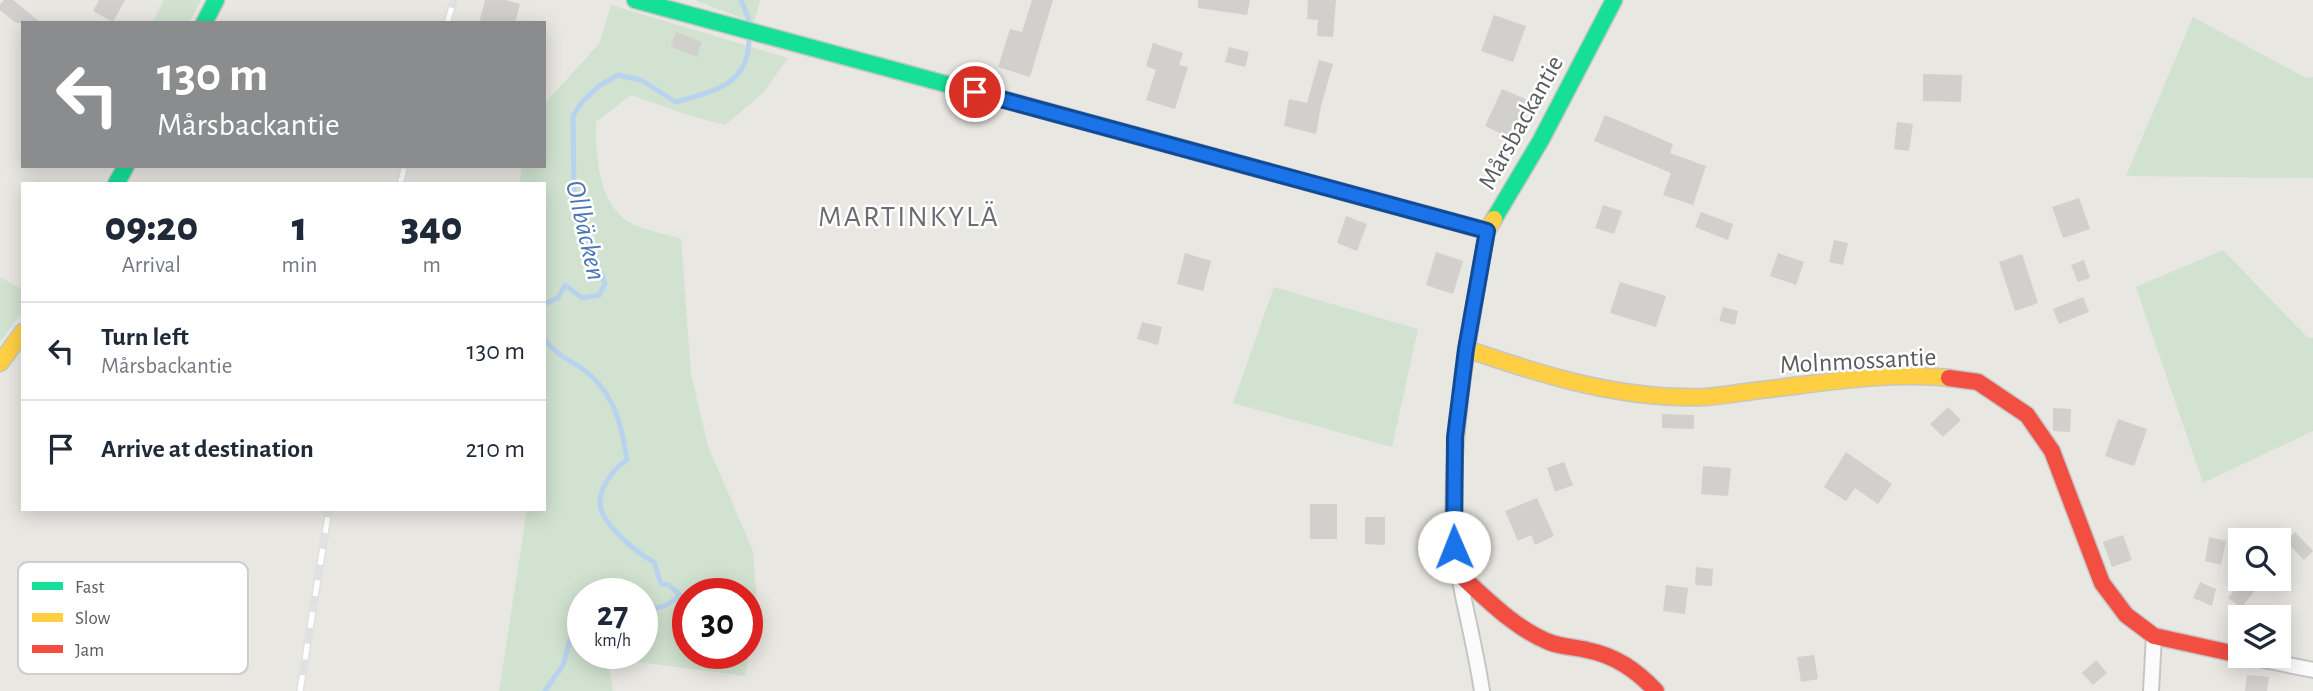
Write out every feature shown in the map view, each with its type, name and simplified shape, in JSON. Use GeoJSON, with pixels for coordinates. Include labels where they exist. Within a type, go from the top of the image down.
{"type":"FeatureCollection","features":[{"type":"Feature","properties":{"kind":"street"},"geometry":{"type":"LineString","coordinates":[[205,21],[216,0]]}},
{"type":"Feature","properties":{"kind":"street","name":"Mårsbackantie"},"geometry":{"type":"LineString","coordinates":[[635,0],[1487,231],[1541,140],[1614,0]]}},
{"type":"Feature","properties":{"kind":"street"},"geometry":{"type":"LineString","coordinates":[[1482,691],[1454,547],[1453,483],[1455,437],[1466,349],[1487,231]]}},
{"type":"Feature","properties":{"kind":"street"},"geometry":{"type":"LineString","coordinates":[[0,363],[21,335]]}},
{"type":"Feature","properties":{"kind":"street","name":"Molnmossantie"},"geometry":{"type":"LineString","coordinates":[[1466,349],[1536,373],[1619,392],[1705,397],[1830,382],[1920,375],[1978,382],[2027,415],[2052,451],[2102,583],[2126,615],[2154,636],[2228,653]]}},
{"type":"Feature","properties":{"kind":"street"},"geometry":{"type":"LineString","coordinates":[[1458,573],[1531,633],[1549,643],[1609,654],[1622,660],[1639,672],[1656,691]]}},
{"type":"Feature","properties":{"kind":"street"},"geometry":{"type":"LineString","coordinates":[[2151,691],[2154,636]]}},
{"type":"Feature","properties":{"kind":"street","name":"Molnmossantie"},"geometry":{"type":"LineString","coordinates":[[2291,666],[2313,670]]}},
{"type":"Feature","properties":{"kind":"green space"},"geometry":{"type":"Polygon","coordinates":[[[164,0],[201,0],[190,21],[153,21],[164,0]]]}},
{"type":"Feature","properties":{"kind":"green space"},"geometry":{"type":"Polygon","coordinates":[[[695,0],[760,0],[754,23],[695,0]]]}},
{"type":"Feature","properties":{"kind":"green space"},"geometry":{"type":"Polygon","coordinates":[[[611,5],[788,58],[763,93],[725,125],[631,95],[596,122],[600,177],[610,203],[634,225],[681,239],[691,374],[708,446],[753,551],[755,578],[672,578],[672,666],[658,665],[658,578],[567,578],[567,669],[610,669],[613,691],[499,691],[527,511],[546,511],[546,182],[519,182],[522,168],[546,168],[546,102],[599,44],[611,5]]]}},
{"type":"Feature","properties":{"kind":"green space"},"geometry":{"type":"Polygon","coordinates":[[[2193,17],[2306,78],[2313,77],[2313,178],[2126,176],[2193,17]]]}},
{"type":"Feature","properties":{"kind":"green space"},"geometry":{"type":"Polygon","coordinates":[[[2223,250],[2308,338],[2313,338],[2313,431],[2203,483],[2136,287],[2223,250]]]}},
{"type":"Feature","properties":{"kind":"green space"},"geometry":{"type":"Polygon","coordinates":[[[0,277],[21,289],[21,313],[0,342],[0,277]]]}},
{"type":"Feature","properties":{"kind":"green space"},"geometry":{"type":"Polygon","coordinates":[[[1274,287],[1418,329],[1392,447],[1233,403],[1274,287]]]}},
{"type":"Feature","properties":{"kind":"green space"},"geometry":{"type":"Polygon","coordinates":[[[692,669],[746,669],[745,676],[692,669]]]}},
{"type":"Feature","properties":{"kind":"building"},"geometry":{"type":"Polygon","coordinates":[[[4,0],[13,0],[39,21],[16,23],[0,10],[4,0]]]}},
{"type":"Feature","properties":{"kind":"building"},"geometry":{"type":"Polygon","coordinates":[[[99,0],[125,0],[114,21],[93,11],[99,0]]]}},
{"type":"Feature","properties":{"kind":"building"},"geometry":{"type":"Polygon","coordinates":[[[485,0],[505,0],[520,4],[516,21],[480,21],[485,0]]]}},
{"type":"Feature","properties":{"kind":"building"},"geometry":{"type":"Polygon","coordinates":[[[1032,0],[1053,0],[1030,77],[998,67],[1010,29],[1022,32],[1032,0]]]}},
{"type":"Feature","properties":{"kind":"building"},"geometry":{"type":"Polygon","coordinates":[[[1198,0],[1250,0],[1247,15],[1198,8],[1198,0]]]}},
{"type":"Feature","properties":{"kind":"building"},"geometry":{"type":"Polygon","coordinates":[[[1308,0],[1336,0],[1333,37],[1317,36],[1318,20],[1307,19],[1308,0]]]}},
{"type":"Feature","properties":{"kind":"building"},"geometry":{"type":"Polygon","coordinates":[[[1494,15],[1526,26],[1513,62],[1481,51],[1494,15]]]}},
{"type":"Feature","properties":{"kind":"building"},"geometry":{"type":"Polygon","coordinates":[[[676,32],[702,42],[697,57],[671,47],[676,32]]]}},
{"type":"Feature","properties":{"kind":"building"},"geometry":{"type":"Polygon","coordinates":[[[1153,43],[1183,53],[1179,65],[1188,67],[1175,109],[1146,100],[1156,70],[1146,66],[1153,43]]]}},
{"type":"Feature","properties":{"kind":"building"},"geometry":{"type":"Polygon","coordinates":[[[1229,47],[1249,52],[1245,67],[1225,62],[1229,47]]]}},
{"type":"Feature","properties":{"kind":"building"},"geometry":{"type":"Polygon","coordinates":[[[1319,60],[1333,64],[1316,134],[1284,126],[1289,99],[1307,103],[1319,60]]]}},
{"type":"Feature","properties":{"kind":"building"},"geometry":{"type":"Polygon","coordinates":[[[1923,74],[1962,75],[1961,102],[1923,101],[1923,74]]]}},
{"type":"Feature","properties":{"kind":"building"},"geometry":{"type":"Polygon","coordinates":[[[1502,89],[1530,101],[1512,139],[1485,126],[1502,89]]]}},
{"type":"Feature","properties":{"kind":"building"},"geometry":{"type":"Polygon","coordinates":[[[1605,115],[1673,144],[1670,153],[1706,166],[1693,205],[1663,195],[1671,173],[1594,141],[1605,115]]]}},
{"type":"Feature","properties":{"kind":"building"},"geometry":{"type":"Polygon","coordinates":[[[1897,122],[1913,124],[1909,151],[1894,149],[1897,122]]]}},
{"type":"Feature","properties":{"kind":"building"},"geometry":{"type":"Polygon","coordinates":[[[2079,198],[2090,229],[2063,238],[2052,207],[2079,198]]]}},
{"type":"Feature","properties":{"kind":"building"},"geometry":{"type":"Polygon","coordinates":[[[1603,205],[1622,211],[1614,234],[1595,228],[1603,205]]]}},
{"type":"Feature","properties":{"kind":"building"},"geometry":{"type":"Polygon","coordinates":[[[1701,212],[1733,224],[1728,240],[1695,227],[1701,212]]]}},
{"type":"Feature","properties":{"kind":"building"},"geometry":{"type":"Polygon","coordinates":[[[1346,216],[1367,224],[1357,251],[1337,243],[1346,216]]]}},
{"type":"Feature","properties":{"kind":"building"},"geometry":{"type":"Polygon","coordinates":[[[1834,240],[1848,243],[1843,265],[1829,262],[1834,240]]]}},
{"type":"Feature","properties":{"kind":"building"},"geometry":{"type":"Polygon","coordinates":[[[1436,252],[1463,261],[1453,294],[1426,285],[1436,252]]]}},
{"type":"Feature","properties":{"kind":"building"},"geometry":{"type":"Polygon","coordinates":[[[1185,253],[1211,261],[1203,291],[1177,284],[1185,253]]]}},
{"type":"Feature","properties":{"kind":"building"},"geometry":{"type":"Polygon","coordinates":[[[1778,253],[1804,262],[1796,285],[1770,276],[1778,253]]]}},
{"type":"Feature","properties":{"kind":"building"},"geometry":{"type":"Polygon","coordinates":[[[2022,254],[2038,303],[2015,311],[1999,262],[2022,254]]]}},
{"type":"Feature","properties":{"kind":"building"},"geometry":{"type":"Polygon","coordinates":[[[2084,260],[2090,278],[2078,282],[2071,265],[2084,260]]]}},
{"type":"Feature","properties":{"kind":"building"},"geometry":{"type":"Polygon","coordinates":[[[1620,282],[1666,296],[1656,327],[1610,313],[1620,282]]]}},
{"type":"Feature","properties":{"kind":"building"},"geometry":{"type":"Polygon","coordinates":[[[2083,297],[2089,312],[2059,324],[2053,309],[2083,297]]]}},
{"type":"Feature","properties":{"kind":"building"},"geometry":{"type":"Polygon","coordinates":[[[1723,307],[1738,311],[1735,325],[1719,321],[1723,307]]]}},
{"type":"Feature","properties":{"kind":"building"},"geometry":{"type":"Polygon","coordinates":[[[1142,322],[1162,327],[1158,345],[1137,339],[1142,322]]]}},
{"type":"Feature","properties":{"kind":"building"},"geometry":{"type":"Polygon","coordinates":[[[1948,407],[1961,420],[1943,437],[1930,424],[1948,407]]]}},
{"type":"Feature","properties":{"kind":"building"},"geometry":{"type":"Polygon","coordinates":[[[2053,408],[2071,409],[2070,432],[2053,431],[2053,408]]]}},
{"type":"Feature","properties":{"kind":"building"},"geometry":{"type":"Polygon","coordinates":[[[1662,414],[1694,415],[1694,429],[1662,428],[1662,414]]]}},
{"type":"Feature","properties":{"kind":"building"},"geometry":{"type":"Polygon","coordinates":[[[2118,419],[2147,429],[2134,466],[2105,456],[2118,419]]]}},
{"type":"Feature","properties":{"kind":"building"},"geometry":{"type":"Polygon","coordinates":[[[1846,452],[1892,484],[1878,504],[1855,488],[1846,501],[1824,487],[1846,452]]]}},
{"type":"Feature","properties":{"kind":"building"},"geometry":{"type":"Polygon","coordinates":[[[1564,462],[1573,485],[1555,492],[1547,468],[1564,462]]]}},
{"type":"Feature","properties":{"kind":"building"},"geometry":{"type":"Polygon","coordinates":[[[1703,466],[1731,468],[1728,496],[1701,494],[1703,466]]]}},
{"type":"Feature","properties":{"kind":"building"},"geometry":{"type":"Polygon","coordinates":[[[1537,498],[1554,536],[1535,545],[1531,535],[1518,541],[1505,511],[1537,498]]]}},
{"type":"Feature","properties":{"kind":"building"},"geometry":{"type":"Polygon","coordinates":[[[1310,504],[1337,504],[1337,539],[1310,539],[1310,504]]]}},
{"type":"Feature","properties":{"kind":"building"},"geometry":{"type":"Polygon","coordinates":[[[1365,517],[1385,517],[1385,545],[1365,544],[1365,517]]]}},
{"type":"Feature","properties":{"kind":"building"},"geometry":{"type":"Polygon","coordinates":[[[2295,532],[2313,551],[2304,560],[2291,546],[2291,536],[2295,532]]]}},
{"type":"Feature","properties":{"kind":"building"},"geometry":{"type":"Polygon","coordinates":[[[2123,535],[2132,560],[2112,567],[2103,542],[2123,535]]]}},
{"type":"Feature","properties":{"kind":"building"},"geometry":{"type":"Polygon","coordinates":[[[2209,537],[2226,541],[2221,565],[2205,561],[2209,537]]]}},
{"type":"Feature","properties":{"kind":"building"},"geometry":{"type":"Polygon","coordinates":[[[1696,567],[1713,569],[1712,586],[1695,585],[1696,567]]]}},
{"type":"Feature","properties":{"kind":"building"},"geometry":{"type":"Polygon","coordinates":[[[2200,582],[2216,589],[2212,606],[2193,598],[2200,582]]]}},
{"type":"Feature","properties":{"kind":"building"},"geometry":{"type":"Polygon","coordinates":[[[1666,585],[1688,588],[1685,614],[1663,611],[1666,585]]]}},
{"type":"Feature","properties":{"kind":"building"},"geometry":{"type":"Polygon","coordinates":[[[2234,591],[2255,591],[2243,605],[2237,605],[2228,598],[2234,591]]]}},
{"type":"Feature","properties":{"kind":"building"},"geometry":{"type":"Polygon","coordinates":[[[1814,655],[1818,679],[1801,682],[1797,657],[1814,655]]]}},
{"type":"Feature","properties":{"kind":"building"},"geometry":{"type":"Polygon","coordinates":[[[2096,660],[2107,673],[2093,685],[2082,673],[2096,660]]]}},
{"type":"Feature","properties":{"kind":"building"},"geometry":{"type":"Polygon","coordinates":[[[2247,675],[2269,677],[2267,691],[2245,691],[2247,675]]]}},
{"type":"Feature","properties":{"kind":"waterway","name":"Ollbäcken"},"geometry":{"type":"LineString","coordinates":[[741,0],[749,27]]}},
{"type":"Feature","properties":{"kind":"waterway","name":"Ollbäcken"},"geometry":{"type":"LineString","coordinates":[[546,303],[558,298],[565,285],[582,298],[599,295],[605,284],[583,233],[583,215],[574,193],[573,116],[582,102],[599,86],[618,75],[641,80],[676,102],[704,94],[736,76],[748,53],[749,37]]}},
{"type":"Feature","properties":{"kind":"waterway","name":"Ollbäcken"},"geometry":{"type":"LineString","coordinates":[[546,341],[555,351],[590,375],[607,395],[613,407],[627,460],[606,482],[600,505],[611,526],[654,562],[661,584],[669,585],[680,595],[672,602],[658,607]]}},
{"type":"Feature","properties":{"kind":"waterway","name":"Ollbäcken"},"geometry":{"type":"LineString","coordinates":[[545,691],[563,665],[567,651]]}},
{"type":"Feature","properties":{"kind":"railway"},"geometry":{"type":"LineString","coordinates":[[448,21],[454,0]]}},
{"type":"Feature","properties":{"kind":"railway"},"geometry":{"type":"LineString","coordinates":[[401,182],[404,168]]}},
{"type":"Feature","properties":{"kind":"railway"},"geometry":{"type":"LineString","coordinates":[[300,691],[329,511]]}},
{"type":"Feature","properties":{"kind":"traffic: fast"},"geometry":{"type":"LineString","coordinates":[[205,21],[216,0]]}},
{"type":"Feature","properties":{"kind":"traffic: fast"},"geometry":{"type":"LineString","coordinates":[[635,0],[1020,104]]}},
{"type":"Feature","properties":{"kind":"traffic: fast"},"geometry":{"type":"LineString","coordinates":[[1494,219],[1541,140],[1614,0]]}},
{"type":"Feature","properties":{"kind":"traffic: fast"},"geometry":{"type":"LineString","coordinates":[[117,182],[125,168]]}},
{"type":"Feature","properties":{"kind":"traffic: slow"},"geometry":{"type":"LineString","coordinates":[[1020,104],[1487,231],[1494,219]]}},
{"type":"Feature","properties":{"kind":"traffic: slow"},"geometry":{"type":"LineString","coordinates":[[0,363],[21,335]]}},
{"type":"Feature","properties":{"kind":"traffic: slow"},"geometry":{"type":"LineString","coordinates":[[1467,349],[1584,384],[1644,395],[1674,397],[1711,397],[1876,377],[1949,378]]}},
{"type":"Feature","properties":{"kind":"traffic: jam"},"geometry":{"type":"LineString","coordinates":[[1949,378],[1978,382],[2027,415],[2052,451],[2102,583],[2126,615],[2154,636],[2228,652]]}},
{"type":"Feature","properties":{"kind":"traffic: jam"},"geometry":{"type":"LineString","coordinates":[[1458,573],[1524,629],[1554,644],[1582,649],[1616,660],[1633,670],[1656,691]]}},
{"type":"Feature","properties":{"kind":"district","name":"MARTINKYLÄ"},"geometry":{"type":"Point","coordinates":[909,216]}},
{"type":"Feature","properties":{"kind":"route"},"geometry":{"type":"LineString","coordinates":[[975,92],[1487,231],[1466,349],[1455,437],[1454,547]]}}]}
